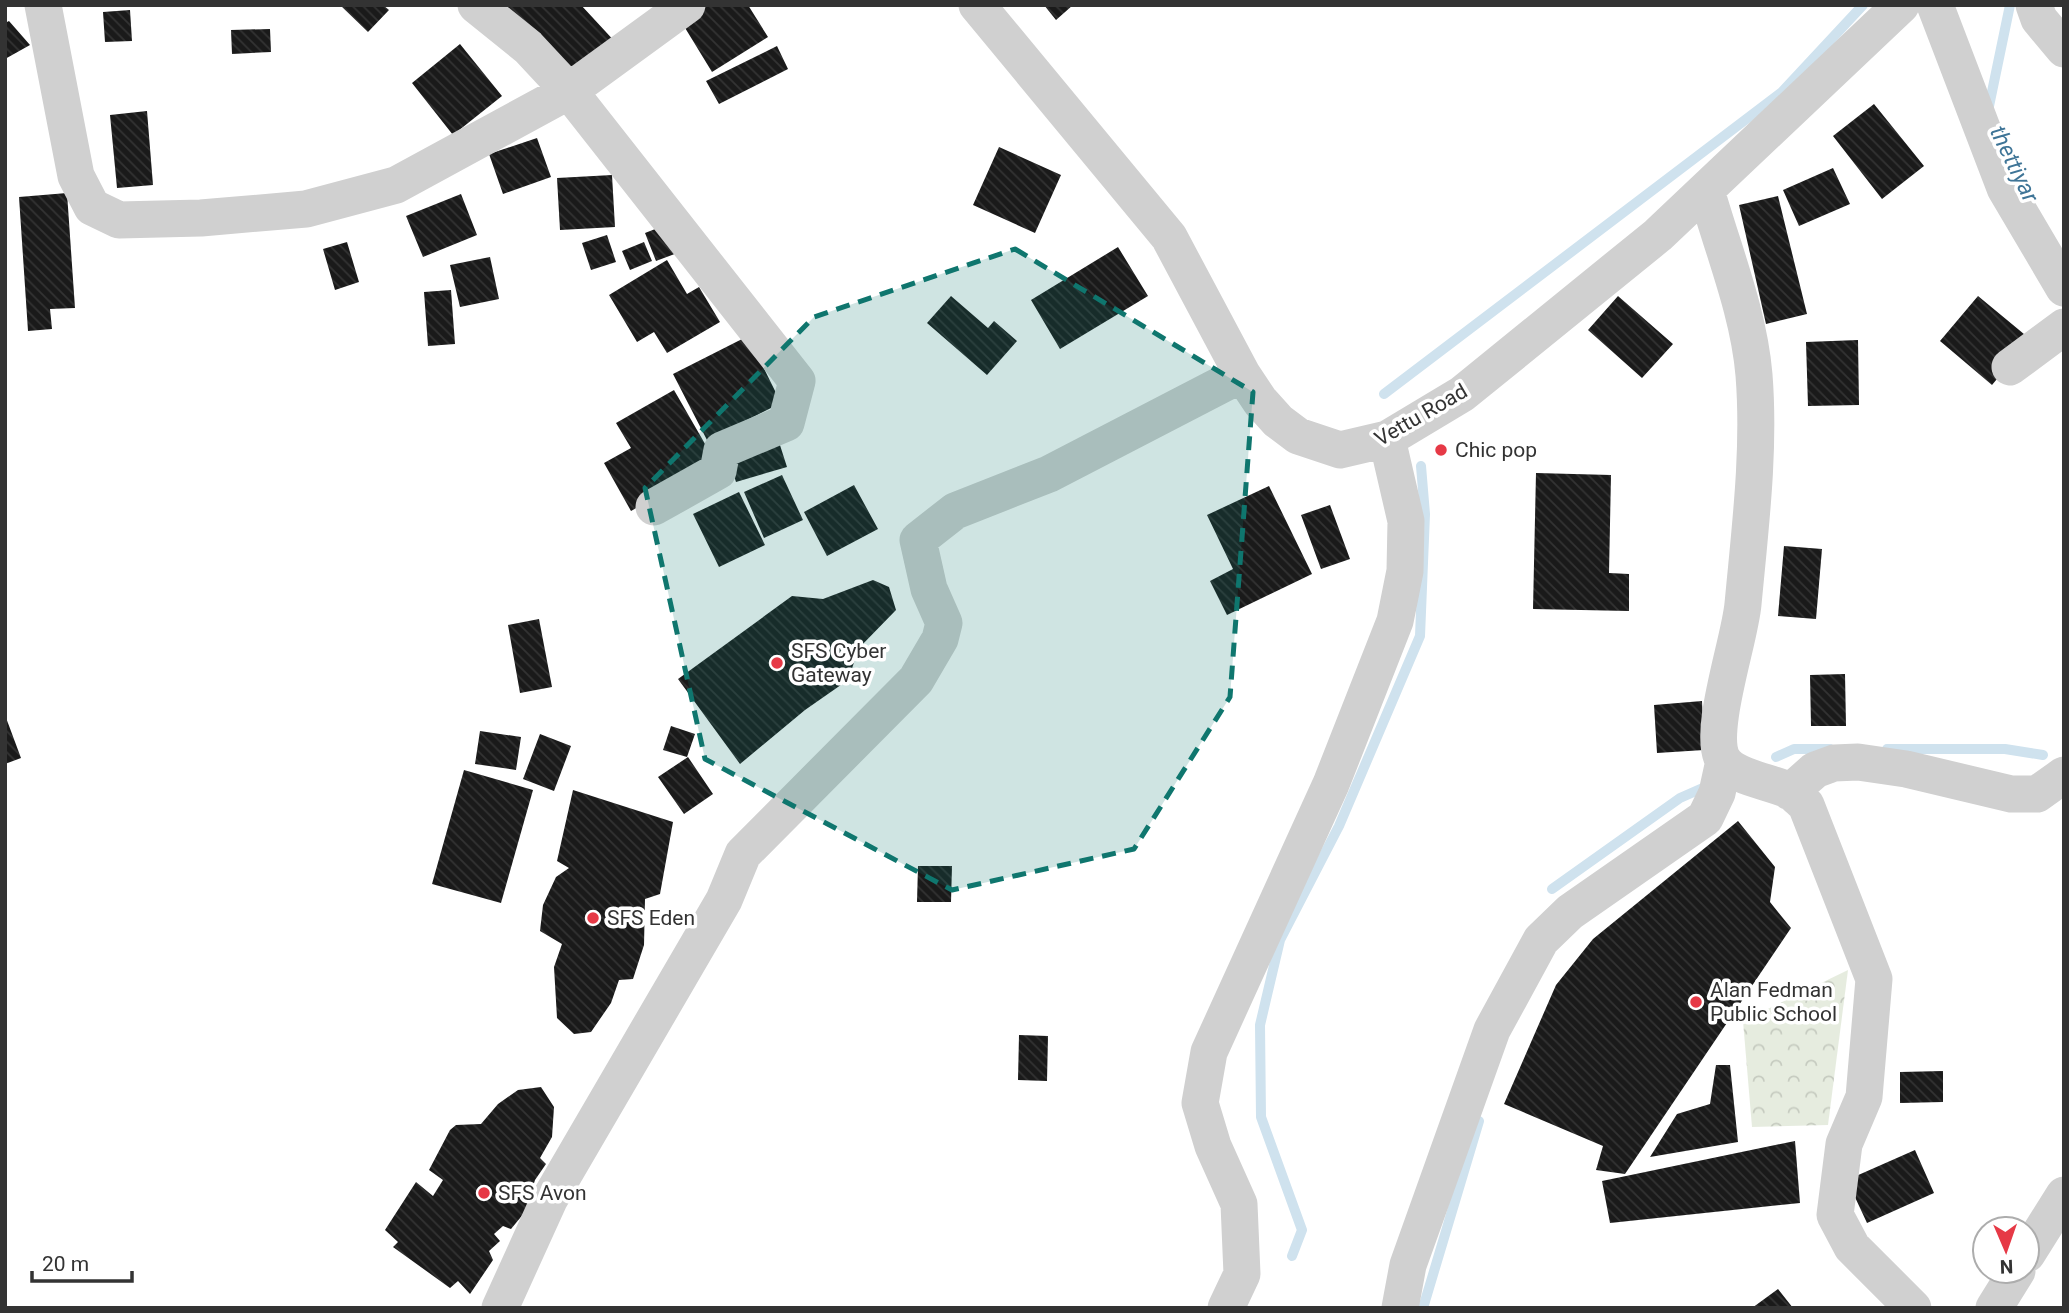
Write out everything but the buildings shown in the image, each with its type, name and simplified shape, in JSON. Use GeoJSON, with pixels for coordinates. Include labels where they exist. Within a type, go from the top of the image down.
{"type":"FeatureCollection","features":[{"type":"Feature","properties":{"kind":"street"},"geometry":{"type":"LineString","coordinates":[[43,5],[76,176],[92,207],[119,220],[201,218],[306,209],[396,185],[569,90],[687,5]]}},
{"type":"Feature","properties":{"kind":"street"},"geometry":{"type":"LineString","coordinates":[[476,5],[528,47],[569,90],[797,381],[786,423],[722,450],[718,471],[654,507]]}},
{"type":"Feature","properties":{"kind":"street","name":"Vettu Road"},"geometry":{"type":"LineString","coordinates":[[977,5],[1169,237],[1242,374],[1278,421],[1298,436],[1318,445],[1340,450],[1387,439],[1462,394],[1658,234],[1901,5]]}},
{"type":"Feature","properties":{"kind":"street"},"geometry":{"type":"LineString","coordinates":[[1935,5],[2006,188],[2064,288]]}},
{"type":"Feature","properties":{"kind":"street"},"geometry":{"type":"LineString","coordinates":[[2035,5],[2039,19],[2064,48]]}},
{"type":"Feature","properties":{"kind":"street"},"geometry":{"type":"LineString","coordinates":[[1400,1308],[1409,1265],[1492,1030],[1541,940],[1570,912],[1705,818],[1717,793],[1724,761],[1717,742],[1719,721],[1741,622],[1753,505],[1754,374],[1741,309],[1706,190]]}},
{"type":"Feature","properties":{"kind":"street"},"geometry":{"type":"LineString","coordinates":[[2010,367],[2064,327]]}},
{"type":"Feature","properties":{"kind":"street"},"geometry":{"type":"LineString","coordinates":[[500,1308],[549,1200],[724,900],[743,854],[916,680],[940,639],[944,623],[929,589],[918,540],[955,512],[1049,474],[1242,374]]}},
{"type":"Feature","properties":{"kind":"street"},"geometry":{"type":"LineString","coordinates":[[1226,1308],[1242,1273],[1240,1204],[1213,1146],[1200,1103],[1209,1052],[1331,784],[1395,621],[1405,571],[1406,521],[1387,439]]}},
{"type":"Feature","properties":{"kind":"street"},"geometry":{"type":"LineString","coordinates":[[1724,761],[1739,772],[1790,792],[1806,805],[1874,979],[1864,1097],[1844,1144],[1835,1215],[1852,1247],[1913,1308]]}},
{"type":"Feature","properties":{"kind":"street"},"geometry":{"type":"LineString","coordinates":[[1790,792],[1815,770],[1834,763],[1858,762],[1906,769],[2011,794],[2037,794],[2064,775]]}},
{"type":"Feature","properties":{"kind":"street"},"geometry":{"type":"LineString","coordinates":[[2041,1232],[2064,1195]]}},
{"type":"Feature","properties":{"kind":"street"},"geometry":{"type":"LineString","coordinates":[[1994,1308],[2008,1285]]}},
{"type":"Feature","properties":{"kind":"highlighted area"},"geometry":{"type":"Polygon","coordinates":[[[1015,249],[1253,392],[1230,697],[1134,849],[952,890],[705,759],[645,488],[814,317],[1015,249]]]}},
{"type":"Feature","properties":{"kind":"green space"},"geometry":{"type":"Polygon","coordinates":[[[1848,970],[1828,1125],[1752,1127],[1743,1021],[1848,970]]]}},
{"type":"Feature","properties":{"kind":"waterway"},"geometry":{"type":"LineString","coordinates":[[1384,394],[1782,92],[1863,5]]}},
{"type":"Feature","properties":{"kind":"waterway"},"geometry":{"type":"LineString","coordinates":[[1988,111],[2010,5]]}},
{"type":"Feature","properties":{"kind":"waterway"},"geometry":{"type":"LineString","coordinates":[[1292,1256],[1302,1230],[1261,1117],[1260,1025],[1280,940],[1339,826],[1420,636],[1425,514],[1421,466]]}},
{"type":"Feature","properties":{"kind":"waterway"},"geometry":{"type":"LineString","coordinates":[[1776,757],[1794,749],[1830,749]]}},
{"type":"Feature","properties":{"kind":"waterway"},"geometry":{"type":"LineString","coordinates":[[1887,749],[2005,749],[2043,755]]}},
{"type":"Feature","properties":{"kind":"waterway"},"geometry":{"type":"LineString","coordinates":[[1552,889],[1680,798],[1705,787]]}},
{"type":"Feature","properties":{"kind":"waterway"},"geometry":{"type":"LineString","coordinates":[[1423,1308],[1479,1121]]}},
{"type":"Feature","properties":{"kind":"place","name":"Chic pop"},"geometry":{"type":"Point","coordinates":[1441,450]}},
{"type":"Feature","properties":{"kind":"place","name":"SFS Cyber Gateway"},"geometry":{"type":"Point","coordinates":[777,663]}},
{"type":"Feature","properties":{"kind":"place","name":"SFS Eden"},"geometry":{"type":"Point","coordinates":[593,918]}},
{"type":"Feature","properties":{"kind":"place","name":"Alan Fedman Public School"},"geometry":{"type":"Point","coordinates":[1696,1002]}},
{"type":"Feature","properties":{"kind":"place","name":"SFS Avon"},"geometry":{"type":"Point","coordinates":[484,1193]}},
{"type":"Feature","properties":{"kind":"water label","name":"thettiyar"},"geometry":{"type":"Point","coordinates":[2014,164]}}]}
